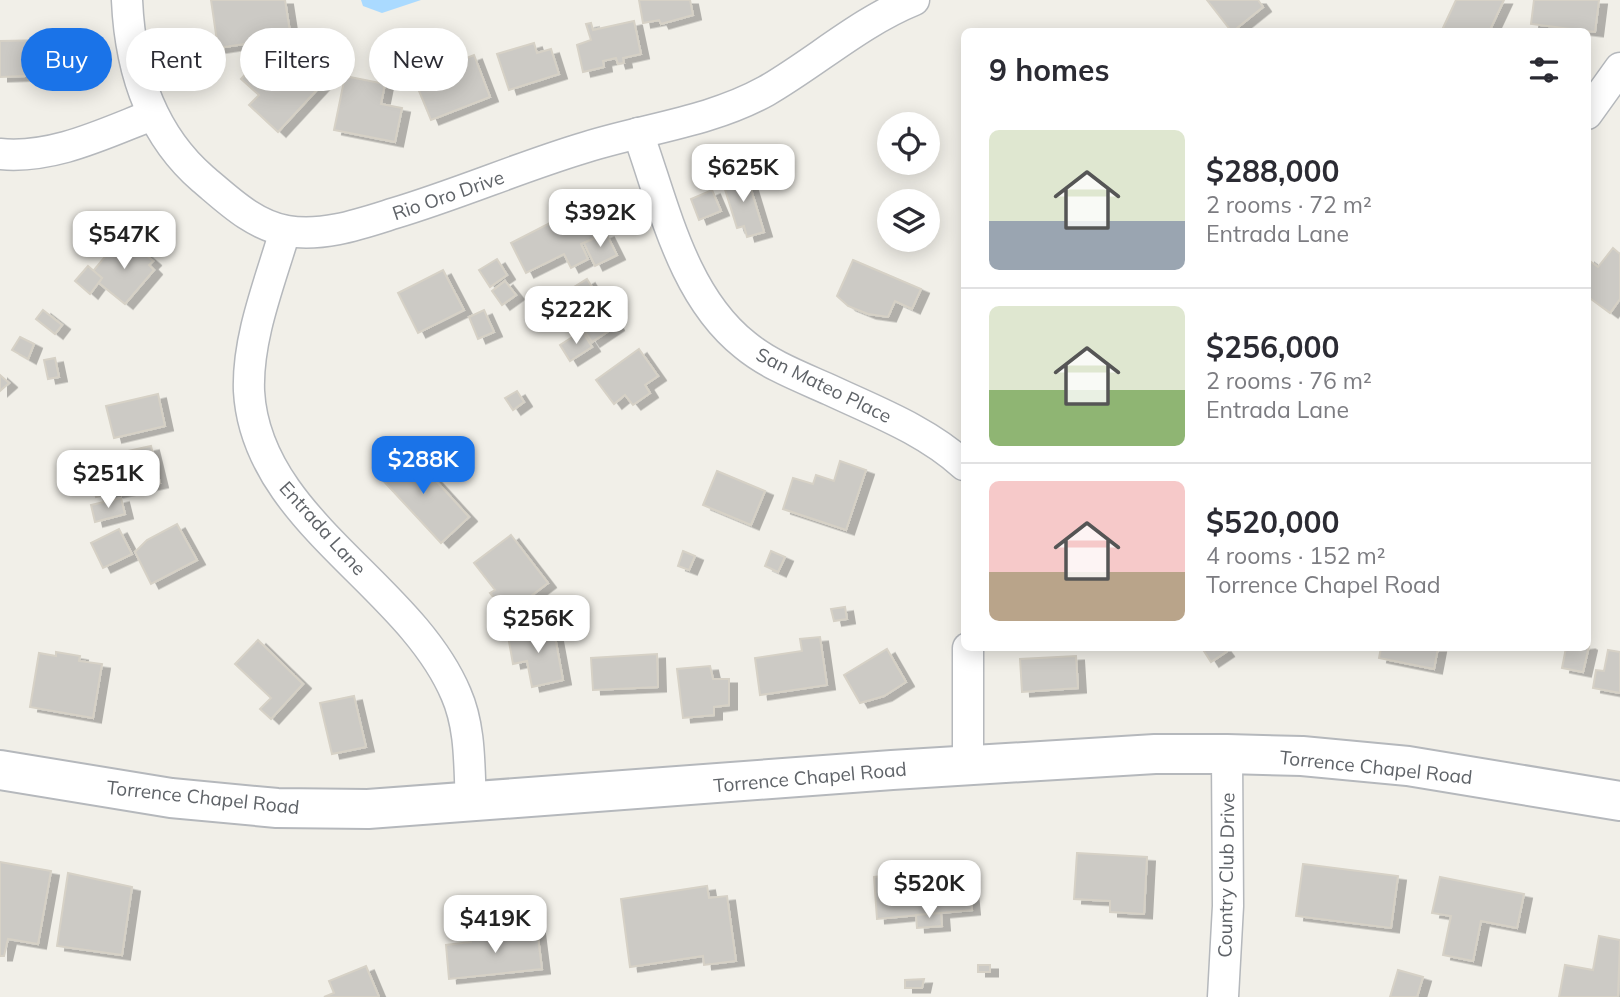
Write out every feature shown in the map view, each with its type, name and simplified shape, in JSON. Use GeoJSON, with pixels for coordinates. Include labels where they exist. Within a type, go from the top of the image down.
{"type":"FeatureCollection","features":[{"type":"Feature","properties":{"kind":"street","name":"Rio Oro Drive"},"geometry":{"type":"LineString","coordinates":[[127,0],[132,52],[152,115],[160,130],[192,169],[237,208],[255,219],[285,231],[317,233],[356,226],[442,199],[580,148],[711,115],[765,91],[867,24],[914,0]]}},
{"type":"Feature","properties":{"kind":"street"},"geometry":{"type":"LineString","coordinates":[[1591,108],[1620,68]]}},
{"type":"Feature","properties":{"kind":"street"},"geometry":{"type":"LineString","coordinates":[[0,154],[38,154],[77,144],[152,115]]}},
{"type":"Feature","properties":{"kind":"street","name":"San Mateo Place"},"geometry":{"type":"LineString","coordinates":[[638,133],[682,257],[704,299],[726,328],[746,347],[780,368],[912,427],[943,446],[961,462]]}},
{"type":"Feature","properties":{"kind":"street","name":"Entrada Lane"},"geometry":{"type":"LineString","coordinates":[[285,231],[261,311],[250,372],[252,415],[260,442],[283,486],[398,610],[438,660],[462,709],[467,733],[471,804]]}},
{"type":"Feature","properties":{"kind":"street"},"geometry":{"type":"LineString","coordinates":[[968,651],[968,765]]}},
{"type":"Feature","properties":{"kind":"street","name":"Torrence Chapel Road"},"geometry":{"type":"LineString","coordinates":[[0,770],[171,798],[277,808],[368,810],[968,765],[1155,754],[1227,754],[1302,756],[1408,766],[1620,801]]}},
{"type":"Feature","properties":{"kind":"street","name":"Country Club Drive"},"geometry":{"type":"LineString","coordinates":[[1223,997],[1228,906],[1227,754]]}},
{"type":"Feature","properties":{"kind":"water"},"geometry":{"type":"Polygon","coordinates":[[[361,0],[421,0],[382,13],[363,6],[361,0]]]}},
{"type":"Feature","properties":{"kind":"building"},"geometry":{"type":"Polygon","coordinates":[[[211,0],[285,0],[289,28],[240,28],[240,45],[226,47],[226,28],[215,28],[211,0]]]}},
{"type":"Feature","properties":{"kind":"building"},"geometry":{"type":"Polygon","coordinates":[[[639,0],[690,0],[693,15],[661,24],[659,20],[643,23],[639,0]]]}},
{"type":"Feature","properties":{"kind":"building"},"geometry":{"type":"Polygon","coordinates":[[[1207,0],[1258,0],[1263,7],[1237,28],[1229,28],[1207,0]]]}},
{"type":"Feature","properties":{"kind":"building"},"geometry":{"type":"Polygon","coordinates":[[[1456,0],[1504,0],[1491,28],[1443,28],[1456,0]]]}},
{"type":"Feature","properties":{"kind":"building"},"geometry":{"type":"Polygon","coordinates":[[[1534,0],[1599,0],[1595,32],[1591,32],[1591,28],[1531,24],[1534,0]]]}},
{"type":"Feature","properties":{"kind":"building"},"geometry":{"type":"Polygon","coordinates":[[[634,21],[641,54],[623,58],[624,63],[618,64],[616,58],[603,61],[604,67],[583,72],[577,45],[591,40],[586,24],[591,23],[593,30],[634,21]]]}},
{"type":"Feature","properties":{"kind":"building"},"geometry":{"type":"Polygon","coordinates":[[[0,41],[21,41],[21,76],[0,77],[0,41]]]}},
{"type":"Feature","properties":{"kind":"building"},"geometry":{"type":"Polygon","coordinates":[[[534,43],[537,53],[551,49],[559,74],[509,90],[497,54],[534,43]]]}},
{"type":"Feature","properties":{"kind":"building"},"geometry":{"type":"Polygon","coordinates":[[[474,55],[490,97],[431,120],[419,91],[468,91],[468,57],[474,55]]]}},
{"type":"Feature","properties":{"kind":"building"},"geometry":{"type":"Polygon","coordinates":[[[355,78],[369,81],[369,91],[384,91],[381,104],[402,108],[395,142],[334,130],[342,91],[355,91],[355,78]]]}},
{"type":"Feature","properties":{"kind":"building"},"geometry":{"type":"Polygon","coordinates":[[[254,91],[316,91],[278,132],[249,105],[259,95],[254,91]]]}},
{"type":"Feature","properties":{"kind":"building"},"geometry":{"type":"Polygon","coordinates":[[[746,173],[764,232],[747,237],[744,226],[737,228],[722,180],[746,173]]]}},
{"type":"Feature","properties":{"kind":"building"},"geometry":{"type":"Polygon","coordinates":[[[712,190],[721,211],[699,220],[691,199],[712,190]]]}},
{"type":"Feature","properties":{"kind":"building"},"geometry":{"type":"Polygon","coordinates":[[[579,208],[594,238],[581,244],[588,259],[571,268],[564,254],[526,273],[511,243],[579,208]]]}},
{"type":"Feature","properties":{"kind":"building"},"geometry":{"type":"Polygon","coordinates":[[[606,233],[617,255],[595,266],[584,243],[606,233]]]}},
{"type":"Feature","properties":{"kind":"building"},"geometry":{"type":"Polygon","coordinates":[[[119,240],[134,253],[138,248],[153,261],[149,265],[154,270],[125,304],[99,283],[102,278],[93,271],[119,240]]]}},
{"type":"Feature","properties":{"kind":"building"},"geometry":{"type":"Polygon","coordinates":[[[1613,248],[1620,254],[1620,299],[1610,313],[1591,299],[1591,262],[1598,267],[1613,248]]]}},
{"type":"Feature","properties":{"kind":"building"},"geometry":{"type":"Polygon","coordinates":[[[497,259],[507,275],[490,287],[479,270],[497,259]]]}},
{"type":"Feature","properties":{"kind":"building"},"geometry":{"type":"Polygon","coordinates":[[[853,260],[921,289],[912,309],[895,301],[888,317],[868,314],[848,306],[837,296],[853,260]]]}},
{"type":"Feature","properties":{"kind":"building"},"geometry":{"type":"Polygon","coordinates":[[[88,266],[102,278],[90,294],[75,281],[88,266]]]}},
{"type":"Feature","properties":{"kind":"building"},"geometry":{"type":"Polygon","coordinates":[[[443,270],[464,310],[418,333],[398,293],[443,270]]]}},
{"type":"Feature","properties":{"kind":"building"},"geometry":{"type":"Polygon","coordinates":[[[587,279],[616,326],[592,342],[584,330],[575,336],[553,300],[587,279]]]}},
{"type":"Feature","properties":{"kind":"building"},"geometry":{"type":"Polygon","coordinates":[[[505,281],[516,295],[502,305],[492,291],[505,281]]]}},
{"type":"Feature","properties":{"kind":"building"},"geometry":{"type":"Polygon","coordinates":[[[43,310],[62,325],[55,334],[36,319],[43,310]]]}},
{"type":"Feature","properties":{"kind":"building"},"geometry":{"type":"Polygon","coordinates":[[[484,310],[494,332],[478,339],[469,317],[484,310]]]}},
{"type":"Feature","properties":{"kind":"building"},"geometry":{"type":"Polygon","coordinates":[[[582,331],[592,347],[570,361],[560,345],[582,331]]]}},
{"type":"Feature","properties":{"kind":"building"},"geometry":{"type":"Polygon","coordinates":[[[20,337],[34,344],[28,359],[12,350],[20,337]]]}},
{"type":"Feature","properties":{"kind":"building"},"geometry":{"type":"Polygon","coordinates":[[[639,349],[658,376],[645,385],[650,393],[633,405],[625,395],[614,404],[596,380],[639,349]]]}},
{"type":"Feature","properties":{"kind":"building"},"geometry":{"type":"Polygon","coordinates":[[[55,358],[59,377],[48,379],[44,360],[55,358]]]}},
{"type":"Feature","properties":{"kind":"building"},"geometry":{"type":"Polygon","coordinates":[[[0,375],[9,383],[0,391],[0,375]]]}},
{"type":"Feature","properties":{"kind":"building"},"geometry":{"type":"Polygon","coordinates":[[[517,391],[524,402],[513,410],[505,398],[517,391]]]}},
{"type":"Feature","properties":{"kind":"building"},"geometry":{"type":"Polygon","coordinates":[[[158,394],[165,426],[114,438],[106,406],[158,394]]]}},
{"type":"Feature","properties":{"kind":"building"},"geometry":{"type":"Polygon","coordinates":[[[151,446],[160,483],[96,497],[90,469],[107,465],[105,456],[151,446]]]}},
{"type":"Feature","properties":{"kind":"building"},"geometry":{"type":"Polygon","coordinates":[[[406,448],[469,517],[441,543],[378,475],[406,448]]]}},
{"type":"Feature","properties":{"kind":"building"},"geometry":{"type":"Polygon","coordinates":[[[840,461],[866,470],[846,530],[783,509],[793,478],[813,484],[816,475],[834,481],[840,461]]]}},
{"type":"Feature","properties":{"kind":"building"},"geometry":{"type":"Polygon","coordinates":[[[717,471],[765,491],[751,525],[703,505],[717,471]]]}},
{"type":"Feature","properties":{"kind":"building"},"geometry":{"type":"Polygon","coordinates":[[[121,498],[125,514],[95,522],[91,505],[121,498]]]}},
{"type":"Feature","properties":{"kind":"building"},"geometry":{"type":"Polygon","coordinates":[[[177,524],[197,560],[151,584],[135,552],[147,540],[177,524]]]}},
{"type":"Feature","properties":{"kind":"building"},"geometry":{"type":"Polygon","coordinates":[[[119,529],[132,554],[103,568],[91,543],[119,529]]]}},
{"type":"Feature","properties":{"kind":"building"},"geometry":{"type":"Polygon","coordinates":[[[511,535],[548,583],[507,614],[490,593],[495,590],[474,563],[511,535]]]}},
{"type":"Feature","properties":{"kind":"building"},"geometry":{"type":"Polygon","coordinates":[[[683,551],[695,556],[689,570],[678,566],[683,551]]]}},
{"type":"Feature","properties":{"kind":"building"},"geometry":{"type":"Polygon","coordinates":[[[771,551],[785,557],[778,572],[765,566],[771,551]]]}},
{"type":"Feature","properties":{"kind":"building"},"geometry":{"type":"Polygon","coordinates":[[[845,607],[847,619],[834,621],[831,609],[845,607]]]}},
{"type":"Feature","properties":{"kind":"building"},"geometry":{"type":"Polygon","coordinates":[[[553,626],[563,680],[532,687],[527,661],[513,664],[508,636],[553,626]]]}},
{"type":"Feature","properties":{"kind":"building"},"geometry":{"type":"Polygon","coordinates":[[[820,637],[827,685],[760,695],[755,658],[802,651],[800,639],[820,637]]]}},
{"type":"Feature","properties":{"kind":"building"},"geometry":{"type":"Polygon","coordinates":[[[258,640],[303,684],[271,719],[260,709],[271,698],[235,664],[258,640]]]}},
{"type":"Feature","properties":{"kind":"building"},"geometry":{"type":"Polygon","coordinates":[[[887,649],[906,682],[884,696],[860,703],[844,675],[887,649]]]}},
{"type":"Feature","properties":{"kind":"building"},"geometry":{"type":"Polygon","coordinates":[[[1608,650],[1620,652],[1620,693],[1593,688],[1596,670],[1604,671],[1608,650]]]}},
{"type":"Feature","properties":{"kind":"building"},"geometry":{"type":"Polygon","coordinates":[[[1204,651],[1226,652],[1211,662],[1204,651]]]}},
{"type":"Feature","properties":{"kind":"building"},"geometry":{"type":"Polygon","coordinates":[[[1380,651],[1437,651],[1434,669],[1379,658],[1380,651]]]}},
{"type":"Feature","properties":{"kind":"building"},"geometry":{"type":"Polygon","coordinates":[[[1565,651],[1588,651],[1583,672],[1562,668],[1565,651]]]}},
{"type":"Feature","properties":{"kind":"building"},"geometry":{"type":"Polygon","coordinates":[[[56,652],[80,656],[79,661],[102,664],[93,718],[30,707],[39,653],[56,656],[56,652]]]}},
{"type":"Feature","properties":{"kind":"building"},"geometry":{"type":"Polygon","coordinates":[[[657,654],[658,687],[593,690],[591,658],[657,654]]]}},
{"type":"Feature","properties":{"kind":"building"},"geometry":{"type":"Polygon","coordinates":[[[1076,656],[1078,688],[1022,692],[1020,659],[1076,656]]]}},
{"type":"Feature","properties":{"kind":"building"},"geometry":{"type":"Polygon","coordinates":[[[710,666],[713,679],[729,679],[729,705],[714,707],[714,715],[683,718],[677,669],[710,666]]]}},
{"type":"Feature","properties":{"kind":"building"},"geometry":{"type":"Polygon","coordinates":[[[354,696],[366,747],[332,754],[320,703],[354,696]]]}},
{"type":"Feature","properties":{"kind":"building"},"geometry":{"type":"Polygon","coordinates":[[[1077,853],[1147,857],[1144,914],[1110,912],[1110,901],[1074,899],[1077,853]]]}},
{"type":"Feature","properties":{"kind":"building"},"geometry":{"type":"Polygon","coordinates":[[[0,862],[51,871],[38,944],[8,939],[4,956],[0,956],[0,862]]]}},
{"type":"Feature","properties":{"kind":"building"},"geometry":{"type":"Polygon","coordinates":[[[1303,864],[1398,876],[1391,928],[1296,916],[1303,864]]]}},
{"type":"Feature","properties":{"kind":"building"},"geometry":{"type":"Polygon","coordinates":[[[968,868],[972,910],[877,919],[874,877],[968,868]]]}},
{"type":"Feature","properties":{"kind":"building"},"geometry":{"type":"Polygon","coordinates":[[[68,873],[132,887],[122,955],[57,946],[68,873]]]}},
{"type":"Feature","properties":{"kind":"building"},"geometry":{"type":"Polygon","coordinates":[[[1440,877],[1524,894],[1517,928],[1481,921],[1473,961],[1443,955],[1451,916],[1432,913],[1440,877]]]}},
{"type":"Feature","properties":{"kind":"building"},"geometry":{"type":"Polygon","coordinates":[[[707,886],[709,898],[727,896],[736,961],[704,965],[703,956],[630,967],[621,899],[707,886]]]}},
{"type":"Feature","properties":{"kind":"building"},"geometry":{"type":"Polygon","coordinates":[[[941,913],[942,926],[917,928],[916,915],[941,913]]]}},
{"type":"Feature","properties":{"kind":"building"},"geometry":{"type":"Polygon","coordinates":[[[537,929],[542,969],[449,979],[446,945],[471,942],[470,936],[537,929]]]}},
{"type":"Feature","properties":{"kind":"building"},"geometry":{"type":"Polygon","coordinates":[[[1599,936],[1620,940],[1618,997],[1559,997],[1565,965],[1593,970],[1599,936]]]}},
{"type":"Feature","properties":{"kind":"building"},"geometry":{"type":"Polygon","coordinates":[[[978,965],[990,965],[990,972],[978,972],[978,965]]]}},
{"type":"Feature","properties":{"kind":"building"},"geometry":{"type":"Polygon","coordinates":[[[366,966],[379,997],[324,997],[334,993],[329,981],[366,966]]]}},
{"type":"Feature","properties":{"kind":"building"},"geometry":{"type":"Polygon","coordinates":[[[1398,970],[1423,977],[1417,997],[1390,997],[1398,970]]]}},
{"type":"Feature","properties":{"kind":"building"},"geometry":{"type":"Polygon","coordinates":[[[924,979],[922,988],[905,988],[905,980],[924,979]]]}}]}
